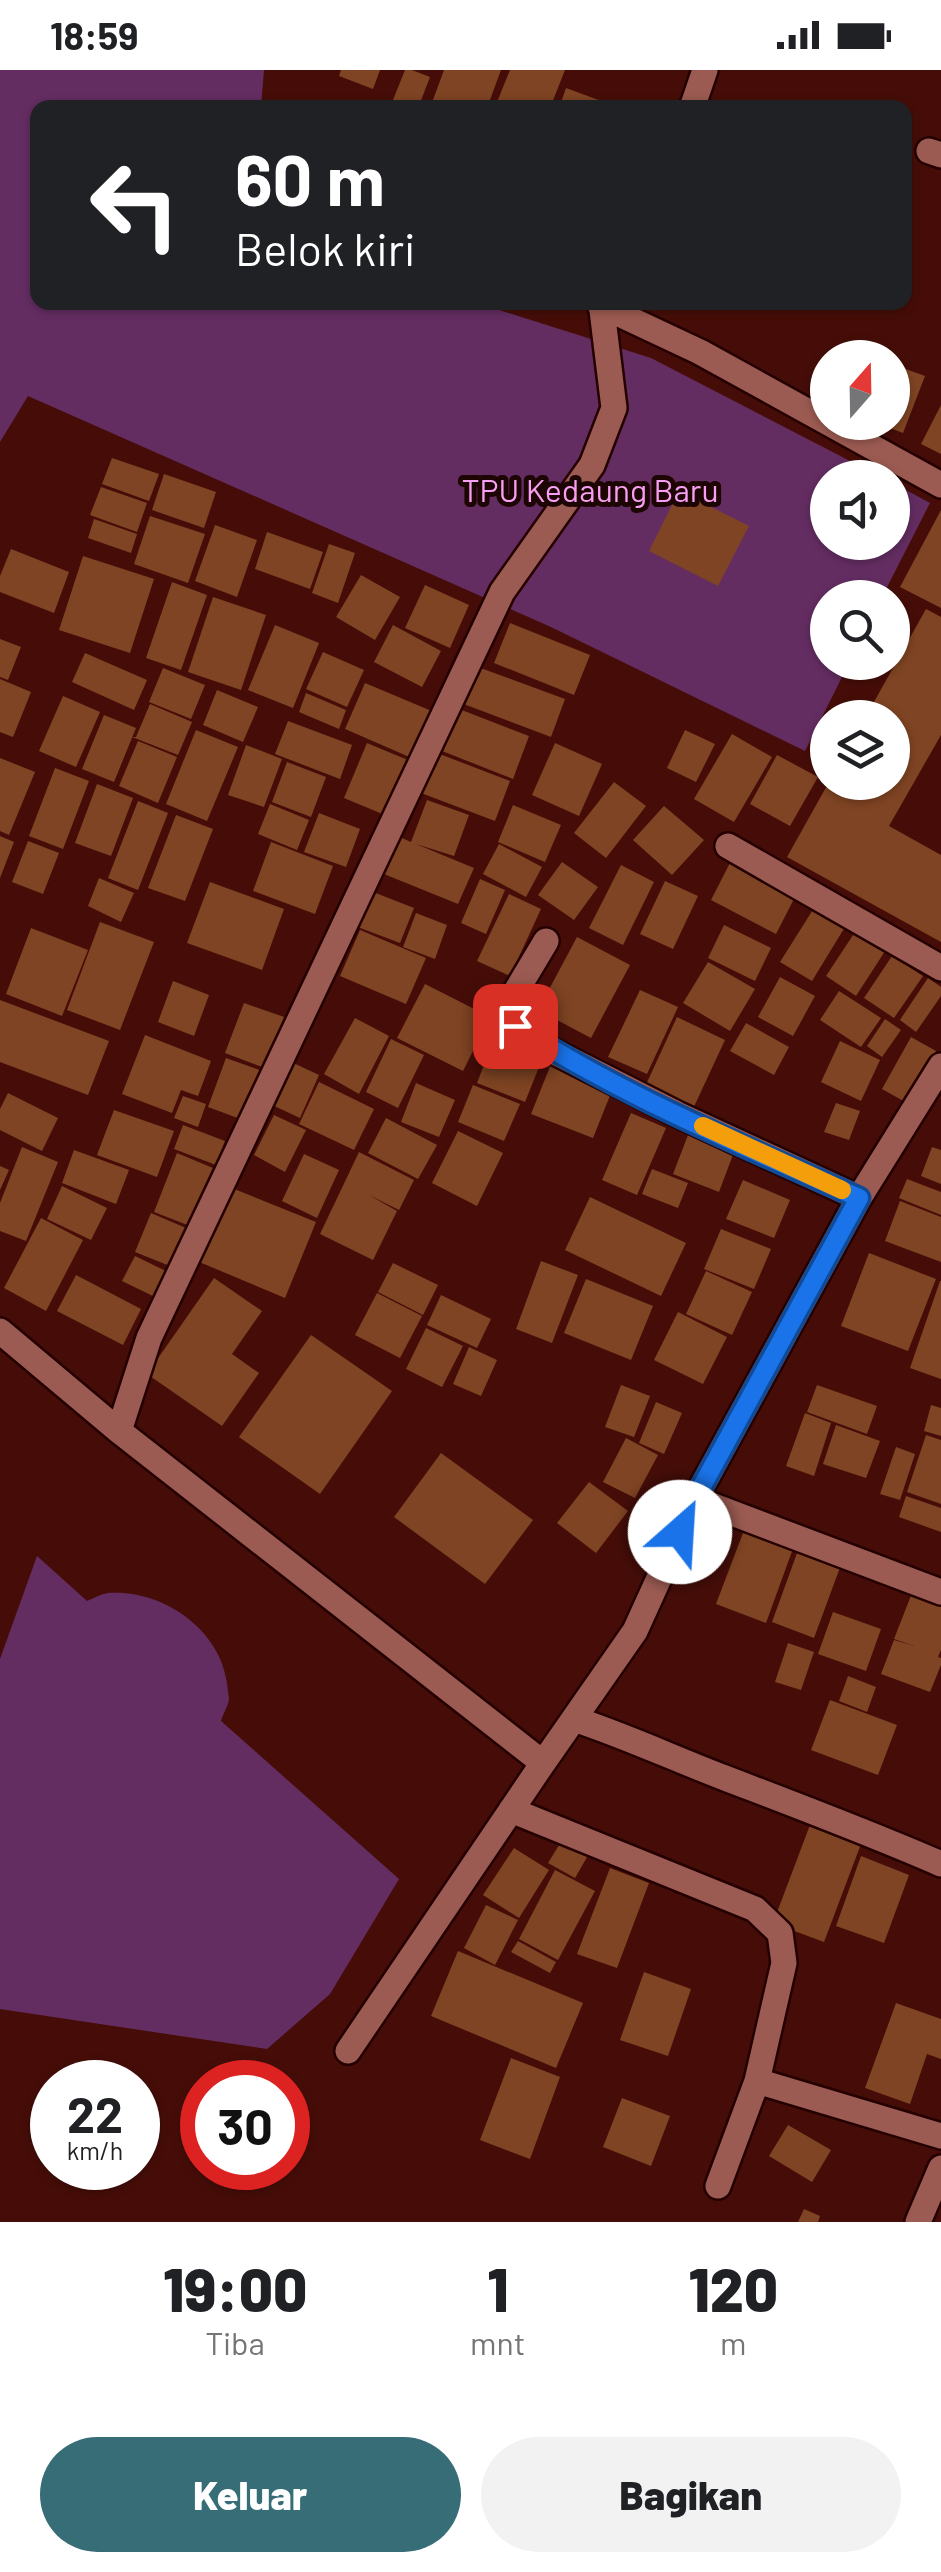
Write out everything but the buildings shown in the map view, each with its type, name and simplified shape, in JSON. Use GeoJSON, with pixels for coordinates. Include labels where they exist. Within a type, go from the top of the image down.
{"type":"FeatureCollection","features":[{"type":"Feature","properties":{"kind":"street"},"geometry":{"type":"LineString","coordinates":[[695,100],[705,70]]}},
{"type":"Feature","properties":{"kind":"street"},"geometry":{"type":"LineString","coordinates":[[120,1431],[149,1338],[502,592],[592,466],[614,408],[602,310]]}},
{"type":"Feature","properties":{"kind":"street"},"geometry":{"type":"LineString","coordinates":[[613,310],[700,352],[941,485]]}},
{"type":"Feature","properties":{"kind":"street"},"geometry":{"type":"LineString","coordinates":[[728,846],[941,968]]}},
{"type":"Feature","properties":{"kind":"street"},"geometry":{"type":"LineString","coordinates":[[546,941],[512,998],[510,1013],[515,1026],[551,1050],[677,1114],[859,1198]]}},
{"type":"Feature","properties":{"kind":"street"},"geometry":{"type":"LineString","coordinates":[[348,2052],[635,1632],[695,1499],[859,1198],[941,1066]]}},
{"type":"Feature","properties":{"kind":"street"},"geometry":{"type":"LineString","coordinates":[[0,1331],[120,1431],[543,1763]]}},
{"type":"Feature","properties":{"kind":"street"},"geometry":{"type":"LineString","coordinates":[[695,1499],[941,1592]]}},
{"type":"Feature","properties":{"kind":"street"},"geometry":{"type":"LineString","coordinates":[[574,1719],[629,1737],[941,1864]]}},
{"type":"Feature","properties":{"kind":"street"},"geometry":{"type":"LineString","coordinates":[[511,1810],[754,1909],[780,1933],[784,1963],[757,2081],[718,2186]]}},
{"type":"Feature","properties":{"kind":"street"},"geometry":{"type":"LineString","coordinates":[[757,2081],[941,2136]]}},
{"type":"Feature","properties":{"kind":"street"},"geometry":{"type":"LineString","coordinates":[[918,2222],[941,2168]]}},
{"type":"Feature","properties":{"kind":"green space","name":"TPU Kedaung Baru"},"geometry":{"type":"Polygon","coordinates":[[[0,70],[264,70],[262,100],[30,100],[30,310],[499,310],[651,358],[848,460],[810,460],[810,560],[901,560],[891,580],[810,580],[810,680],[840,680],[830,700],[810,700],[810,741],[805,751],[551,627],[28,396],[0,442],[0,70]]]}},
{"type":"Feature","properties":{"kind":"green space","name":"TPU Kedaung Baru"},"geometry":{"type":"Polygon","coordinates":[[[910,492],[930,503],[910,542],[910,492]]]}},
{"type":"Feature","properties":{"kind":"green space"},"geometry":{"type":"Polygon","coordinates":[[[37,1556],[87,1601],[108,1593],[148,1598],[168,1605],[201,1630],[222,1663],[227,1683],[229,1699],[221,1721],[399,1879],[330,1994],[267,2049],[0,2009],[0,1659],[37,1556]]]}},
{"type":"Feature","properties":{"kind":"slow traffic"},"geometry":{"type":"LineString","coordinates":[[703,1126],[842,1190]]}},
{"type":"Feature","properties":{"kind":"route"},"geometry":{"type":"LineString","coordinates":[[515,1026],[551,1050],[677,1114],[859,1198],[680,1532]]}}]}
